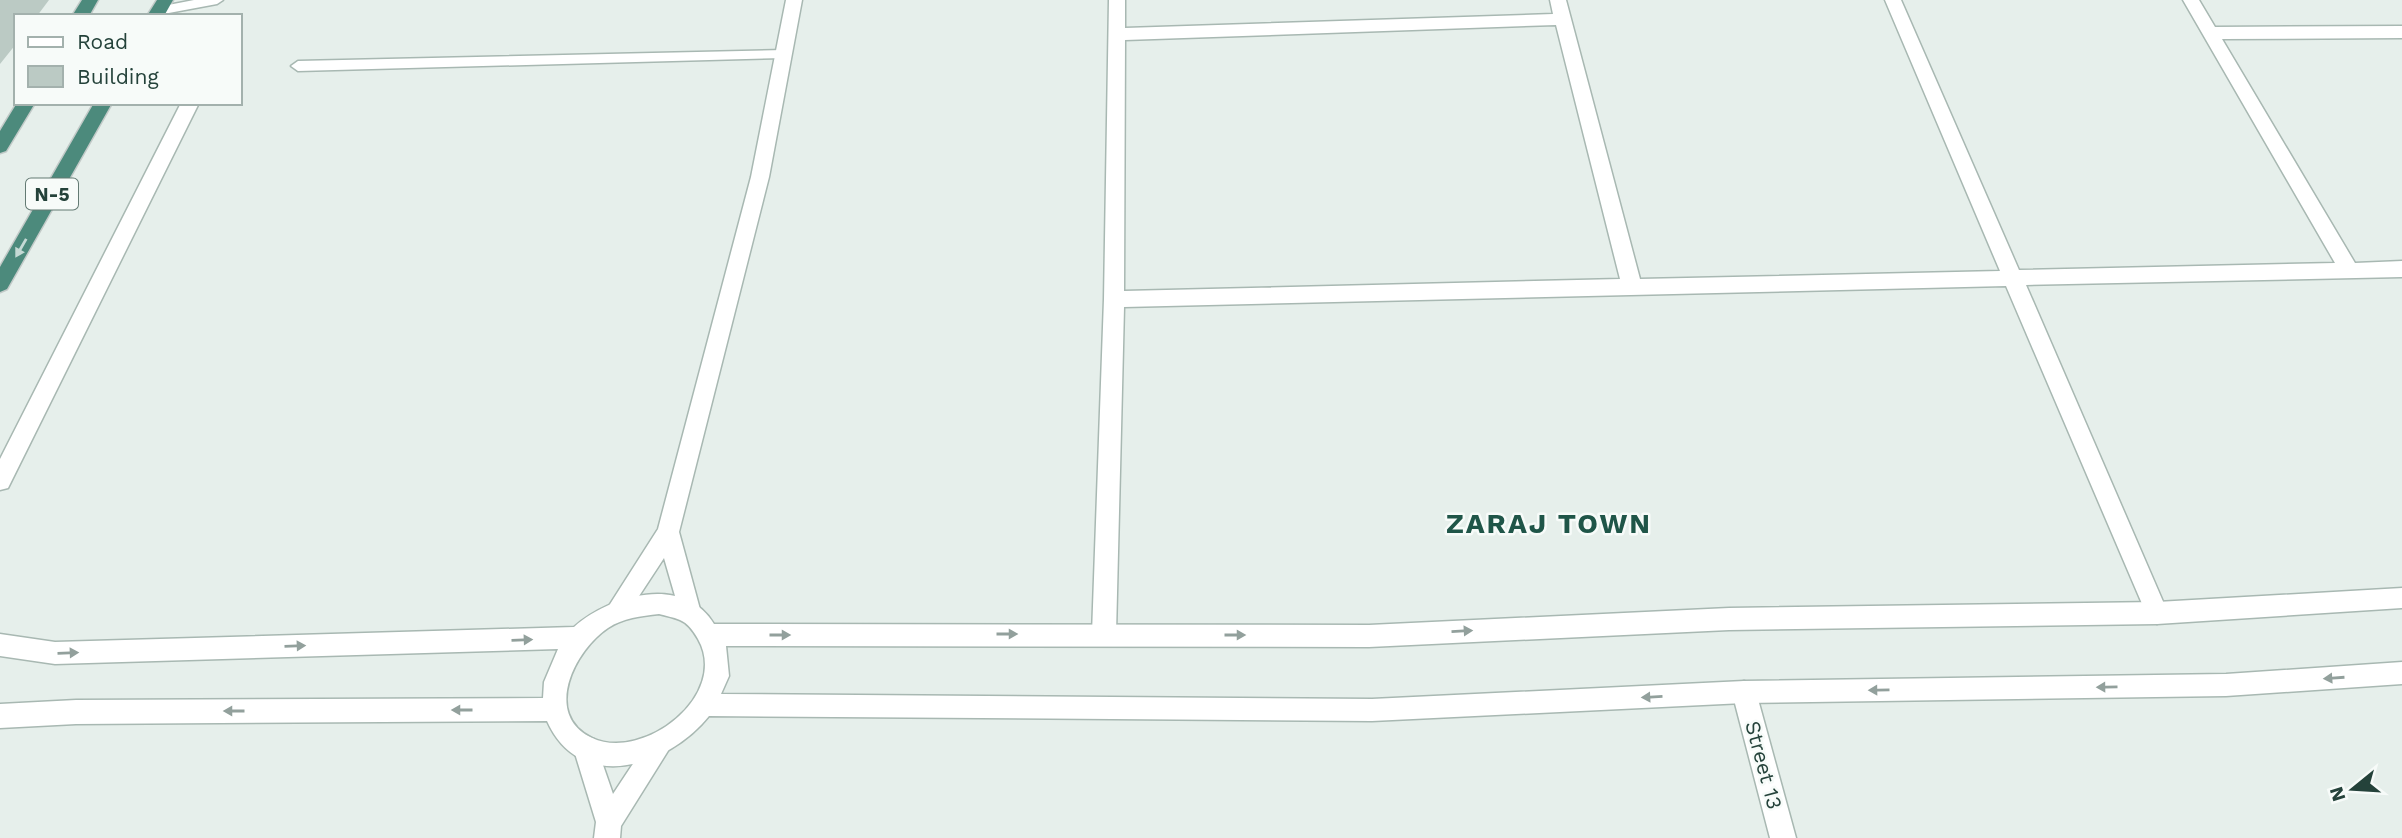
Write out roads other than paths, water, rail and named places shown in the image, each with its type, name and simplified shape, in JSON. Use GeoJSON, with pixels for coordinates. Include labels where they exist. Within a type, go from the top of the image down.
{"type":"FeatureCollection","features":[{"type":"Feature","properties":{"kind":"highway"},"geometry":{"type":"LineString","coordinates":[[0,146],[25,105]]}},
{"type":"Feature","properties":{"kind":"highway","name":"N-5"},"geometry":{"type":"LineString","coordinates":[[0,284],[102,105]]}},
{"type":"Feature","properties":{"kind":"street"},"geometry":{"type":"LineString","coordinates":[[616,612],[668,532],[760,177],[794,0]]}},
{"type":"Feature","properties":{"kind":"street"},"geometry":{"type":"LineString","coordinates":[[1104,634],[1114,299],[1117,0]]}},
{"type":"Feature","properties":{"kind":"street"},"geometry":{"type":"LineString","coordinates":[[1558,0],[1632,287]]}},
{"type":"Feature","properties":{"kind":"street"},"geometry":{"type":"LineString","coordinates":[[1894,0],[2157,613]]}},
{"type":"Feature","properties":{"kind":"street"},"geometry":{"type":"LineString","coordinates":[[2191,0],[2349,270]]}},
{"type":"Feature","properties":{"kind":"street"},"geometry":{"type":"LineString","coordinates":[[1117,34],[1563,19]]}},
{"type":"Feature","properties":{"kind":"street"},"geometry":{"type":"LineString","coordinates":[[2210,33],[2402,32]]}},
{"type":"Feature","properties":{"kind":"street"},"geometry":{"type":"LineString","coordinates":[[0,481],[189,105]]}},
{"type":"Feature","properties":{"kind":"street"},"geometry":{"type":"LineString","coordinates":[[1114,299],[2402,269]]}},
{"type":"Feature","properties":{"kind":"street"},"geometry":{"type":"LineString","coordinates":[[668,532],[690,613],[711,635],[718,657],[715,681],[705,705],[685,728],[659,746],[629,754],[608,755],[584,747],[573,740],[561,726],[555,709],[555,685],[563,660],[579,638],[596,623],[616,612],[638,605],[659,604],[690,613]]}},
{"type":"Feature","properties":{"kind":"street"},"geometry":{"type":"LineString","coordinates":[[711,635],[1369,636],[1729,619],[2157,613],[2402,598]]}},
{"type":"Feature","properties":{"kind":"street"},"geometry":{"type":"LineString","coordinates":[[0,645],[55,653],[579,638]]}},
{"type":"Feature","properties":{"kind":"street"},"geometry":{"type":"LineString","coordinates":[[705,705],[1372,710],[1744,692],[2226,685],[2399,678]]}},
{"type":"Feature","properties":{"kind":"street","name":"Street 13"},"geometry":{"type":"LineString","coordinates":[[1744,692],[1783,838]]}},
{"type":"Feature","properties":{"kind":"street"},"geometry":{"type":"LineString","coordinates":[[0,716],[76,712],[555,709]]}},
{"type":"Feature","properties":{"kind":"street"},"geometry":{"type":"LineString","coordinates":[[608,830],[659,746]]}},
{"type":"Feature","properties":{"kind":"street"},"geometry":{"type":"LineString","coordinates":[[584,747],[608,830]]}},
{"type":"Feature","properties":{"kind":"lane"},"geometry":{"type":"LineString","coordinates":[[159,9],[217,0]]}},
{"type":"Feature","properties":{"kind":"lane"},"geometry":{"type":"LineString","coordinates":[[298,66],[784,54]]}},
{"type":"Feature","properties":{"kind":"district","name":"ZARAJ TOWN"},"geometry":{"type":"Point","coordinates":[1549,523]}}]}
